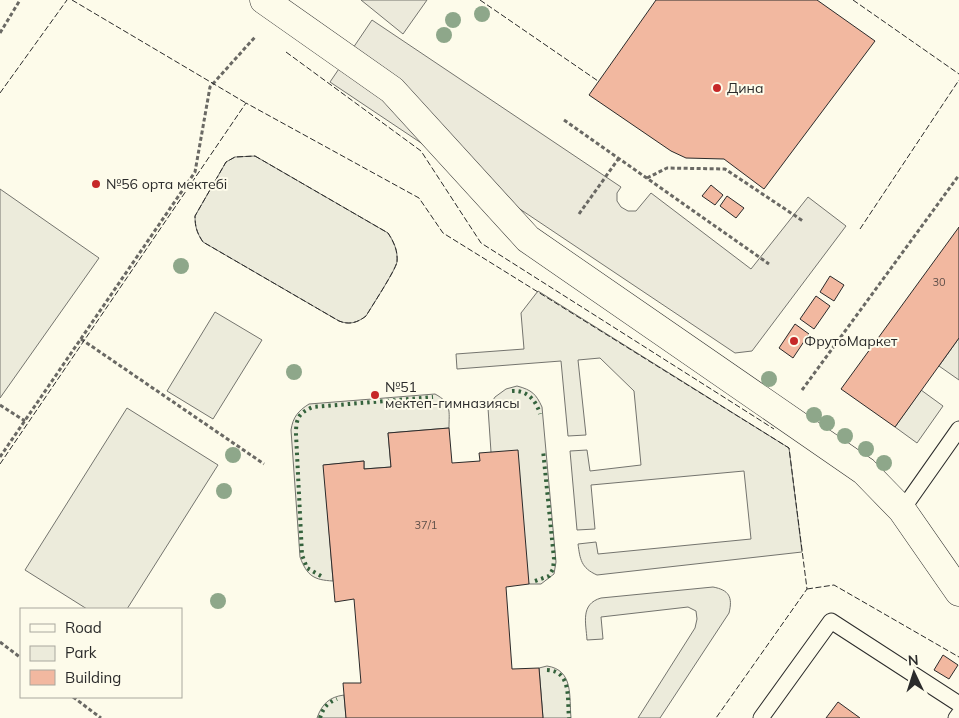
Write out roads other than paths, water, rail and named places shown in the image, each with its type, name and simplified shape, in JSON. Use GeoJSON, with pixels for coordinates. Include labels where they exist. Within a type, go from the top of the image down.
{"type":"FeatureCollection","features":[{"type":"Feature","properties":{"kind":"street"},"geometry":{"type":"LineString","coordinates":[[264,0],[392,90],[528,239],[864,471],[902,510],[959,592]]}},
{"type":"Feature","properties":{"kind":"lane"},"geometry":{"type":"LineString","coordinates":[[902,510],[959,430]]}},
{"type":"Feature","properties":{"kind":"lane"},"geometry":{"type":"LineString","coordinates":[[761,718],[831,621],[959,704]]}},
{"type":"Feature","properties":{"kind":"lane"},"geometry":{"type":"LineString","coordinates":[[956,718],[959,714]]}},
{"type":"Feature","properties":{"kind":"place","name":"Дина"},"geometry":{"type":"Point","coordinates":[717,88]}},
{"type":"Feature","properties":{"kind":"place","name":"№56 орта мектебі"},"geometry":{"type":"Point","coordinates":[96,184]}},
{"type":"Feature","properties":{"kind":"place","name":"ФрутоМаркет"},"geometry":{"type":"Point","coordinates":[794,341]}},
{"type":"Feature","properties":{"kind":"place","name":"№51 мектеп-гимназиясы"},"geometry":{"type":"Point","coordinates":[375,395]}}]}
